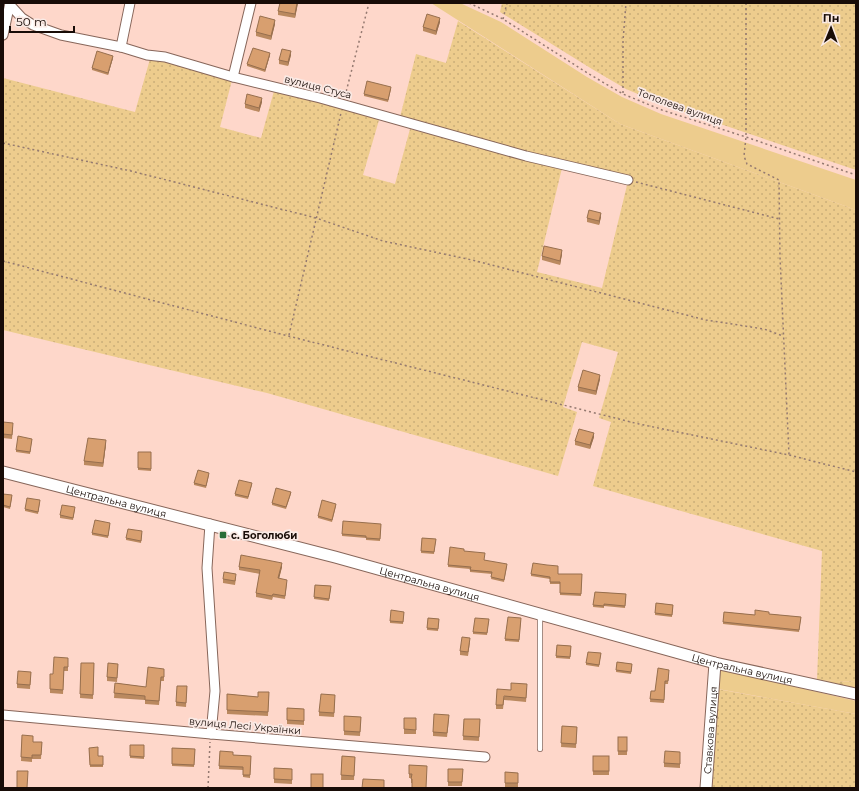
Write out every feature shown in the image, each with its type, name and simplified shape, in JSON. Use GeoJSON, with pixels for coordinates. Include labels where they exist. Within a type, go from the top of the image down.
{"type":"FeatureCollection","features":[{"type":"Feature","properties":{"kind":"street"},"geometry":{"type":"LineString","coordinates":[[121,47],[130,3]]}},
{"type":"Feature","properties":{"kind":"street"},"geometry":{"type":"LineString","coordinates":[[233,76],[251,3]]}},
{"type":"Feature","properties":{"kind":"street"},"geometry":{"type":"LineString","coordinates":[[3,35],[10,4]]}},
{"type":"Feature","properties":{"kind":"street","name":"вулиця Стуса"},"geometry":{"type":"LineString","coordinates":[[10,4],[22,18],[33,25],[61,35],[121,47],[147,55],[165,57],[343,104],[526,156],[628,180]]}},
{"type":"Feature","properties":{"kind":"street","name":"Центральна вулиця"},"geometry":{"type":"LineString","coordinates":[[3,472],[335,557],[540,614],[714,668],[856,694]]}},
{"type":"Feature","properties":{"kind":"street"},"geometry":{"type":"LineString","coordinates":[[210,524],[207,568],[215,691],[211,734]]}},
{"type":"Feature","properties":{"kind":"street","name":"Ставкова вулиця"},"geometry":{"type":"LineString","coordinates":[[706,788],[714,668]]}},
{"type":"Feature","properties":{"kind":"street","name":"вулиця Лесі Українки"},"geometry":{"type":"LineString","coordinates":[[3,715],[485,757]]}},
{"type":"Feature","properties":{"kind":"lane"},"geometry":{"type":"LineString","coordinates":[[540,614],[540,749]]}},
{"type":"Feature","properties":{"kind":"path"},"geometry":{"type":"LineString","coordinates":[[288,336],[343,104],[369,3]]}},
{"type":"Feature","properties":{"kind":"path","name":"Тополева вулиця"},"geometry":{"type":"LineString","coordinates":[[469,3],[503,19],[623,94],[662,110],[856,175]]}},
{"type":"Feature","properties":{"kind":"path"},"geometry":{"type":"LineString","coordinates":[[503,19],[507,3]]}},
{"type":"Feature","properties":{"kind":"path"},"geometry":{"type":"LineString","coordinates":[[623,94],[622,41],[626,3]]}},
{"type":"Feature","properties":{"kind":"path"},"geometry":{"type":"LineString","coordinates":[[746,3],[746,137],[744,156],[746,164],[780,180],[779,219],[789,455]]}},
{"type":"Feature","properties":{"kind":"path"},"geometry":{"type":"LineString","coordinates":[[3,143],[131,171],[316,218],[383,241],[472,260],[706,320],[764,329],[783,336]]}},
{"type":"Feature","properties":{"kind":"path"},"geometry":{"type":"LineString","coordinates":[[628,180],[779,219]]}},
{"type":"Feature","properties":{"kind":"path"},"geometry":{"type":"LineString","coordinates":[[3,261],[288,336],[639,424],[789,455],[856,472]]}},
{"type":"Feature","properties":{"kind":"path"},"geometry":{"type":"LineString","coordinates":[[208,788],[211,734]]}},
{"type":"Feature","properties":{"kind":"green space"},"geometry":{"type":"Polygon","coordinates":[[[431,3],[460,3],[501,22],[587,77],[622,97],[661,114],[856,180],[856,210],[620,124],[431,3]]]}},
{"type":"Feature","properties":{"kind":"green space"},"geometry":{"type":"Polygon","coordinates":[[[502,3],[856,3],[856,170],[664,105],[626,89],[500,12],[502,3]]]}},
{"type":"Feature","properties":{"kind":"green space"},"geometry":{"type":"Polygon","coordinates":[[[458,21],[620,124],[856,210],[856,682],[817,680],[822,551],[593,486],[611,422],[599,418],[618,352],[582,342],[563,407],[577,412],[558,476],[267,393],[3,330],[3,78],[135,112],[150,59],[164,60],[232,80],[220,127],[261,138],[274,91],[342,108],[379,120],[363,175],[395,184],[410,129],[562,168],[537,272],[602,288],[629,177],[527,152],[400,117],[416,54],[446,63],[458,21]]]}},
{"type":"Feature","properties":{"kind":"green space"},"geometry":{"type":"Polygon","coordinates":[[[719,669],[856,701],[856,714],[718,689],[719,669]]]}},
{"type":"Feature","properties":{"kind":"green space"},"geometry":{"type":"Polygon","coordinates":[[[817,680],[856,682],[856,688],[817,680]]]}},
{"type":"Feature","properties":{"kind":"green space"},"geometry":{"type":"Polygon","coordinates":[[[717,689],[856,714],[856,788],[712,788],[717,689]]]}},
{"type":"Feature","properties":{"kind":"building"},"geometry":{"type":"Polygon","coordinates":[[[280,3],[297,3],[295,14],[278,11],[280,3]]]}},
{"type":"Feature","properties":{"kind":"building"},"geometry":{"type":"Polygon","coordinates":[[[427,14],[440,18],[436,31],[423,27],[427,14]]]}},
{"type":"Feature","properties":{"kind":"building"},"geometry":{"type":"Polygon","coordinates":[[[260,16],[275,20],[271,36],[256,32],[260,16]]]}},
{"type":"Feature","properties":{"kind":"building"},"geometry":{"type":"Polygon","coordinates":[[[253,48],[270,53],[265,70],[247,64],[253,48]]]}},
{"type":"Feature","properties":{"kind":"building"},"geometry":{"type":"Polygon","coordinates":[[[282,49],[291,51],[288,62],[279,60],[282,49]]]}},
{"type":"Feature","properties":{"kind":"building"},"geometry":{"type":"Polygon","coordinates":[[[97,51],[113,56],[108,73],[92,68],[97,51]]]}},
{"type":"Feature","properties":{"kind":"building"},"geometry":{"type":"Polygon","coordinates":[[[367,81],[391,87],[388,100],[364,94],[367,81]]]}},
{"type":"Feature","properties":{"kind":"building"},"geometry":{"type":"Polygon","coordinates":[[[247,94],[262,98],[259,108],[245,104],[247,94]]]}},
{"type":"Feature","properties":{"kind":"building"},"geometry":{"type":"Polygon","coordinates":[[[589,210],[601,213],[599,221],[587,218],[589,210]]]}},
{"type":"Feature","properties":{"kind":"building"},"geometry":{"type":"Polygon","coordinates":[[[544,246],[562,250],[560,261],[542,256],[544,246]]]}},
{"type":"Feature","properties":{"kind":"building"},"geometry":{"type":"Polygon","coordinates":[[[583,370],[600,375],[596,391],[578,387],[583,370]]]}},
{"type":"Feature","properties":{"kind":"building"},"geometry":{"type":"Polygon","coordinates":[[[3,422],[13,423],[12,435],[3,434],[3,422]]]}},
{"type":"Feature","properties":{"kind":"building"},"geometry":{"type":"Polygon","coordinates":[[[579,429],[594,433],[590,445],[575,441],[579,429]]]}},
{"type":"Feature","properties":{"kind":"building"},"geometry":{"type":"Polygon","coordinates":[[[18,436],[32,439],[30,452],[16,450],[18,436]]]}},
{"type":"Feature","properties":{"kind":"building"},"geometry":{"type":"Polygon","coordinates":[[[88,438],[106,440],[103,463],[84,461],[88,438]]]}},
{"type":"Feature","properties":{"kind":"building"},"geometry":{"type":"Polygon","coordinates":[[[138,452],[151,452],[151,469],[138,468],[138,452]]]}},
{"type":"Feature","properties":{"kind":"building"},"geometry":{"type":"Polygon","coordinates":[[[198,470],[209,473],[206,486],[194,483],[198,470]]]}},
{"type":"Feature","properties":{"kind":"building"},"geometry":{"type":"Polygon","coordinates":[[[239,480],[252,483],[248,497],[235,494],[239,480]]]}},
{"type":"Feature","properties":{"kind":"building"},"geometry":{"type":"Polygon","coordinates":[[[276,488],[291,492],[286,507],[272,503],[276,488]]]}},
{"type":"Feature","properties":{"kind":"building"},"geometry":{"type":"Polygon","coordinates":[[[3,494],[12,495],[10,507],[3,505],[3,494]]]}},
{"type":"Feature","properties":{"kind":"building"},"geometry":{"type":"Polygon","coordinates":[[[27,498],[40,500],[38,512],[25,509],[27,498]]]}},
{"type":"Feature","properties":{"kind":"building"},"geometry":{"type":"Polygon","coordinates":[[[322,500],[336,504],[332,520],[318,516],[322,500]]]}},
{"type":"Feature","properties":{"kind":"building"},"geometry":{"type":"Polygon","coordinates":[[[62,505],[75,507],[73,518],[60,515],[62,505]]]}},
{"type":"Feature","properties":{"kind":"building"},"geometry":{"type":"Polygon","coordinates":[[[95,520],[110,523],[108,536],[92,533],[95,520]]]}},
{"type":"Feature","properties":{"kind":"building"},"geometry":{"type":"Polygon","coordinates":[[[343,521],[381,524],[380,539],[342,534],[343,521]]]}},
{"type":"Feature","properties":{"kind":"building"},"geometry":{"type":"Polygon","coordinates":[[[128,529],[142,531],[141,541],[126,538],[128,529]]]}},
{"type":"Feature","properties":{"kind":"building"},"geometry":{"type":"Polygon","coordinates":[[[422,538],[436,539],[434,552],[421,551],[422,538]]]}},
{"type":"Feature","properties":{"kind":"building"},"geometry":{"type":"Polygon","coordinates":[[[450,547],[464,549],[464,551],[485,553],[484,560],[507,564],[504,580],[491,577],[492,572],[470,570],[471,567],[448,565],[450,547]]]}},
{"type":"Feature","properties":{"kind":"building"},"geometry":{"type":"Polygon","coordinates":[[[241,555],[282,563],[278,578],[287,580],[285,596],[273,594],[272,596],[256,593],[260,570],[239,567],[241,555]]]}},
{"type":"Feature","properties":{"kind":"building"},"geometry":{"type":"Polygon","coordinates":[[[533,563],[558,566],[558,574],[582,574],[581,594],[560,593],[560,582],[550,582],[550,577],[531,574],[533,563]]]}},
{"type":"Feature","properties":{"kind":"building"},"geometry":{"type":"Polygon","coordinates":[[[224,572],[236,574],[235,581],[223,579],[224,572]]]}},
{"type":"Feature","properties":{"kind":"building"},"geometry":{"type":"Polygon","coordinates":[[[315,585],[331,586],[329,599],[314,597],[315,585]]]}},
{"type":"Feature","properties":{"kind":"building"},"geometry":{"type":"Polygon","coordinates":[[[595,592],[626,594],[625,606],[604,604],[604,606],[593,605],[595,592]]]}},
{"type":"Feature","properties":{"kind":"building"},"geometry":{"type":"Polygon","coordinates":[[[656,603],[673,605],[672,615],[655,613],[656,603]]]}},
{"type":"Feature","properties":{"kind":"building"},"geometry":{"type":"Polygon","coordinates":[[[391,610],[404,612],[403,622],[390,621],[391,610]]]}},
{"type":"Feature","properties":{"kind":"building"},"geometry":{"type":"Polygon","coordinates":[[[755,610],[769,612],[769,614],[801,617],[799,630],[723,622],[724,612],[755,615],[755,610]]]}},
{"type":"Feature","properties":{"kind":"building"},"geometry":{"type":"Polygon","coordinates":[[[508,617],[521,618],[519,640],[505,639],[508,617]]]}},
{"type":"Feature","properties":{"kind":"building"},"geometry":{"type":"Polygon","coordinates":[[[428,618],[439,619],[438,629],[427,628],[428,618]]]}},
{"type":"Feature","properties":{"kind":"building"},"geometry":{"type":"Polygon","coordinates":[[[475,618],[489,619],[487,633],[473,632],[475,618]]]}},
{"type":"Feature","properties":{"kind":"building"},"geometry":{"type":"Polygon","coordinates":[[[462,637],[470,638],[468,652],[460,651],[462,637]]]}},
{"type":"Feature","properties":{"kind":"building"},"geometry":{"type":"Polygon","coordinates":[[[557,645],[571,646],[570,657],[556,656],[557,645]]]}},
{"type":"Feature","properties":{"kind":"building"},"geometry":{"type":"Polygon","coordinates":[[[588,652],[601,653],[599,665],[586,663],[588,652]]]}},
{"type":"Feature","properties":{"kind":"building"},"geometry":{"type":"Polygon","coordinates":[[[54,657],[68,658],[68,667],[64,667],[63,690],[50,689],[50,674],[53,674],[54,657]]]}},
{"type":"Feature","properties":{"kind":"building"},"geometry":{"type":"Polygon","coordinates":[[[617,662],[632,664],[631,672],[616,670],[617,662]]]}},
{"type":"Feature","properties":{"kind":"building"},"geometry":{"type":"Polygon","coordinates":[[[81,663],[94,663],[93,695],[80,694],[81,663]]]}},
{"type":"Feature","properties":{"kind":"building"},"geometry":{"type":"Polygon","coordinates":[[[108,663],[118,664],[117,678],[107,677],[108,663]]]}},
{"type":"Feature","properties":{"kind":"building"},"geometry":{"type":"Polygon","coordinates":[[[148,667],[164,669],[164,677],[161,677],[159,701],[145,700],[145,696],[114,693],[115,683],[146,687],[148,667]]]}},
{"type":"Feature","properties":{"kind":"building"},"geometry":{"type":"Polygon","coordinates":[[[658,668],[669,670],[668,681],[665,681],[664,700],[650,699],[651,691],[655,691],[658,668]]]}},
{"type":"Feature","properties":{"kind":"building"},"geometry":{"type":"Polygon","coordinates":[[[18,671],[31,672],[30,685],[17,684],[18,671]]]}},
{"type":"Feature","properties":{"kind":"building"},"geometry":{"type":"Polygon","coordinates":[[[511,683],[527,684],[526,698],[504,696],[503,705],[496,705],[497,689],[511,690],[511,683]]]}},
{"type":"Feature","properties":{"kind":"building"},"geometry":{"type":"Polygon","coordinates":[[[177,686],[187,686],[186,703],[176,702],[177,686]]]}},
{"type":"Feature","properties":{"kind":"building"},"geometry":{"type":"Polygon","coordinates":[[[258,692],[269,692],[268,712],[227,710],[227,694],[258,697],[258,692]]]}},
{"type":"Feature","properties":{"kind":"building"},"geometry":{"type":"Polygon","coordinates":[[[321,694],[335,695],[334,713],[319,712],[321,694]]]}},
{"type":"Feature","properties":{"kind":"building"},"geometry":{"type":"Polygon","coordinates":[[[287,708],[304,709],[304,721],[287,720],[287,708]]]}},
{"type":"Feature","properties":{"kind":"building"},"geometry":{"type":"Polygon","coordinates":[[[434,714],[449,715],[447,733],[433,732],[434,714]]]}},
{"type":"Feature","properties":{"kind":"building"},"geometry":{"type":"Polygon","coordinates":[[[344,716],[361,717],[360,732],[344,731],[344,716]]]}},
{"type":"Feature","properties":{"kind":"building"},"geometry":{"type":"Polygon","coordinates":[[[404,718],[416,718],[416,730],[404,729],[404,718]]]}},
{"type":"Feature","properties":{"kind":"building"},"geometry":{"type":"Polygon","coordinates":[[[464,719],[480,719],[479,737],[463,736],[464,719]]]}},
{"type":"Feature","properties":{"kind":"building"},"geometry":{"type":"Polygon","coordinates":[[[562,726],[577,727],[576,744],[561,743],[562,726]]]}},
{"type":"Feature","properties":{"kind":"building"},"geometry":{"type":"Polygon","coordinates":[[[22,735],[33,736],[33,742],[42,742],[41,755],[32,755],[32,758],[21,757],[22,735]]]}},
{"type":"Feature","properties":{"kind":"building"},"geometry":{"type":"Polygon","coordinates":[[[618,737],[627,737],[627,751],[618,751],[618,737]]]}},
{"type":"Feature","properties":{"kind":"building"},"geometry":{"type":"Polygon","coordinates":[[[130,745],[144,745],[144,757],[130,756],[130,745]]]}},
{"type":"Feature","properties":{"kind":"building"},"geometry":{"type":"Polygon","coordinates":[[[98,747],[98,756],[103,756],[103,765],[90,765],[89,748],[98,747]]]}},
{"type":"Feature","properties":{"kind":"building"},"geometry":{"type":"Polygon","coordinates":[[[172,748],[195,749],[194,765],[172,764],[172,748]]]}},
{"type":"Feature","properties":{"kind":"building"},"geometry":{"type":"Polygon","coordinates":[[[220,751],[233,752],[233,755],[251,756],[250,775],[243,775],[243,767],[219,766],[220,751]]]}},
{"type":"Feature","properties":{"kind":"building"},"geometry":{"type":"Polygon","coordinates":[[[665,751],[680,752],[680,764],[664,763],[665,751]]]}},
{"type":"Feature","properties":{"kind":"building"},"geometry":{"type":"Polygon","coordinates":[[[342,756],[355,757],[354,776],[341,775],[342,756]]]}},
{"type":"Feature","properties":{"kind":"building"},"geometry":{"type":"Polygon","coordinates":[[[593,756],[609,756],[609,771],[593,771],[593,756]]]}},
{"type":"Feature","properties":{"kind":"building"},"geometry":{"type":"Polygon","coordinates":[[[409,765],[427,766],[426,788],[412,788],[412,774],[409,774],[409,765]]]}},
{"type":"Feature","properties":{"kind":"building"},"geometry":{"type":"Polygon","coordinates":[[[274,768],[292,769],[292,780],[274,779],[274,768]]]}},
{"type":"Feature","properties":{"kind":"building"},"geometry":{"type":"Polygon","coordinates":[[[448,769],[463,769],[462,782],[448,782],[448,769]]]}},
{"type":"Feature","properties":{"kind":"building"},"geometry":{"type":"Polygon","coordinates":[[[17,771],[28,771],[27,788],[17,788],[17,771]]]}},
{"type":"Feature","properties":{"kind":"building"},"geometry":{"type":"Polygon","coordinates":[[[505,772],[518,773],[518,783],[505,783],[505,772]]]}},
{"type":"Feature","properties":{"kind":"building"},"geometry":{"type":"Polygon","coordinates":[[[311,774],[323,774],[323,788],[311,788],[311,774]]]}},
{"type":"Feature","properties":{"kind":"building"},"geometry":{"type":"Polygon","coordinates":[[[363,779],[384,780],[384,788],[362,788],[363,779]]]}},
{"type":"Feature","properties":{"kind":"place","name":"с. Боголюби"},"geometry":{"type":"Point","coordinates":[223,535]}}]}
